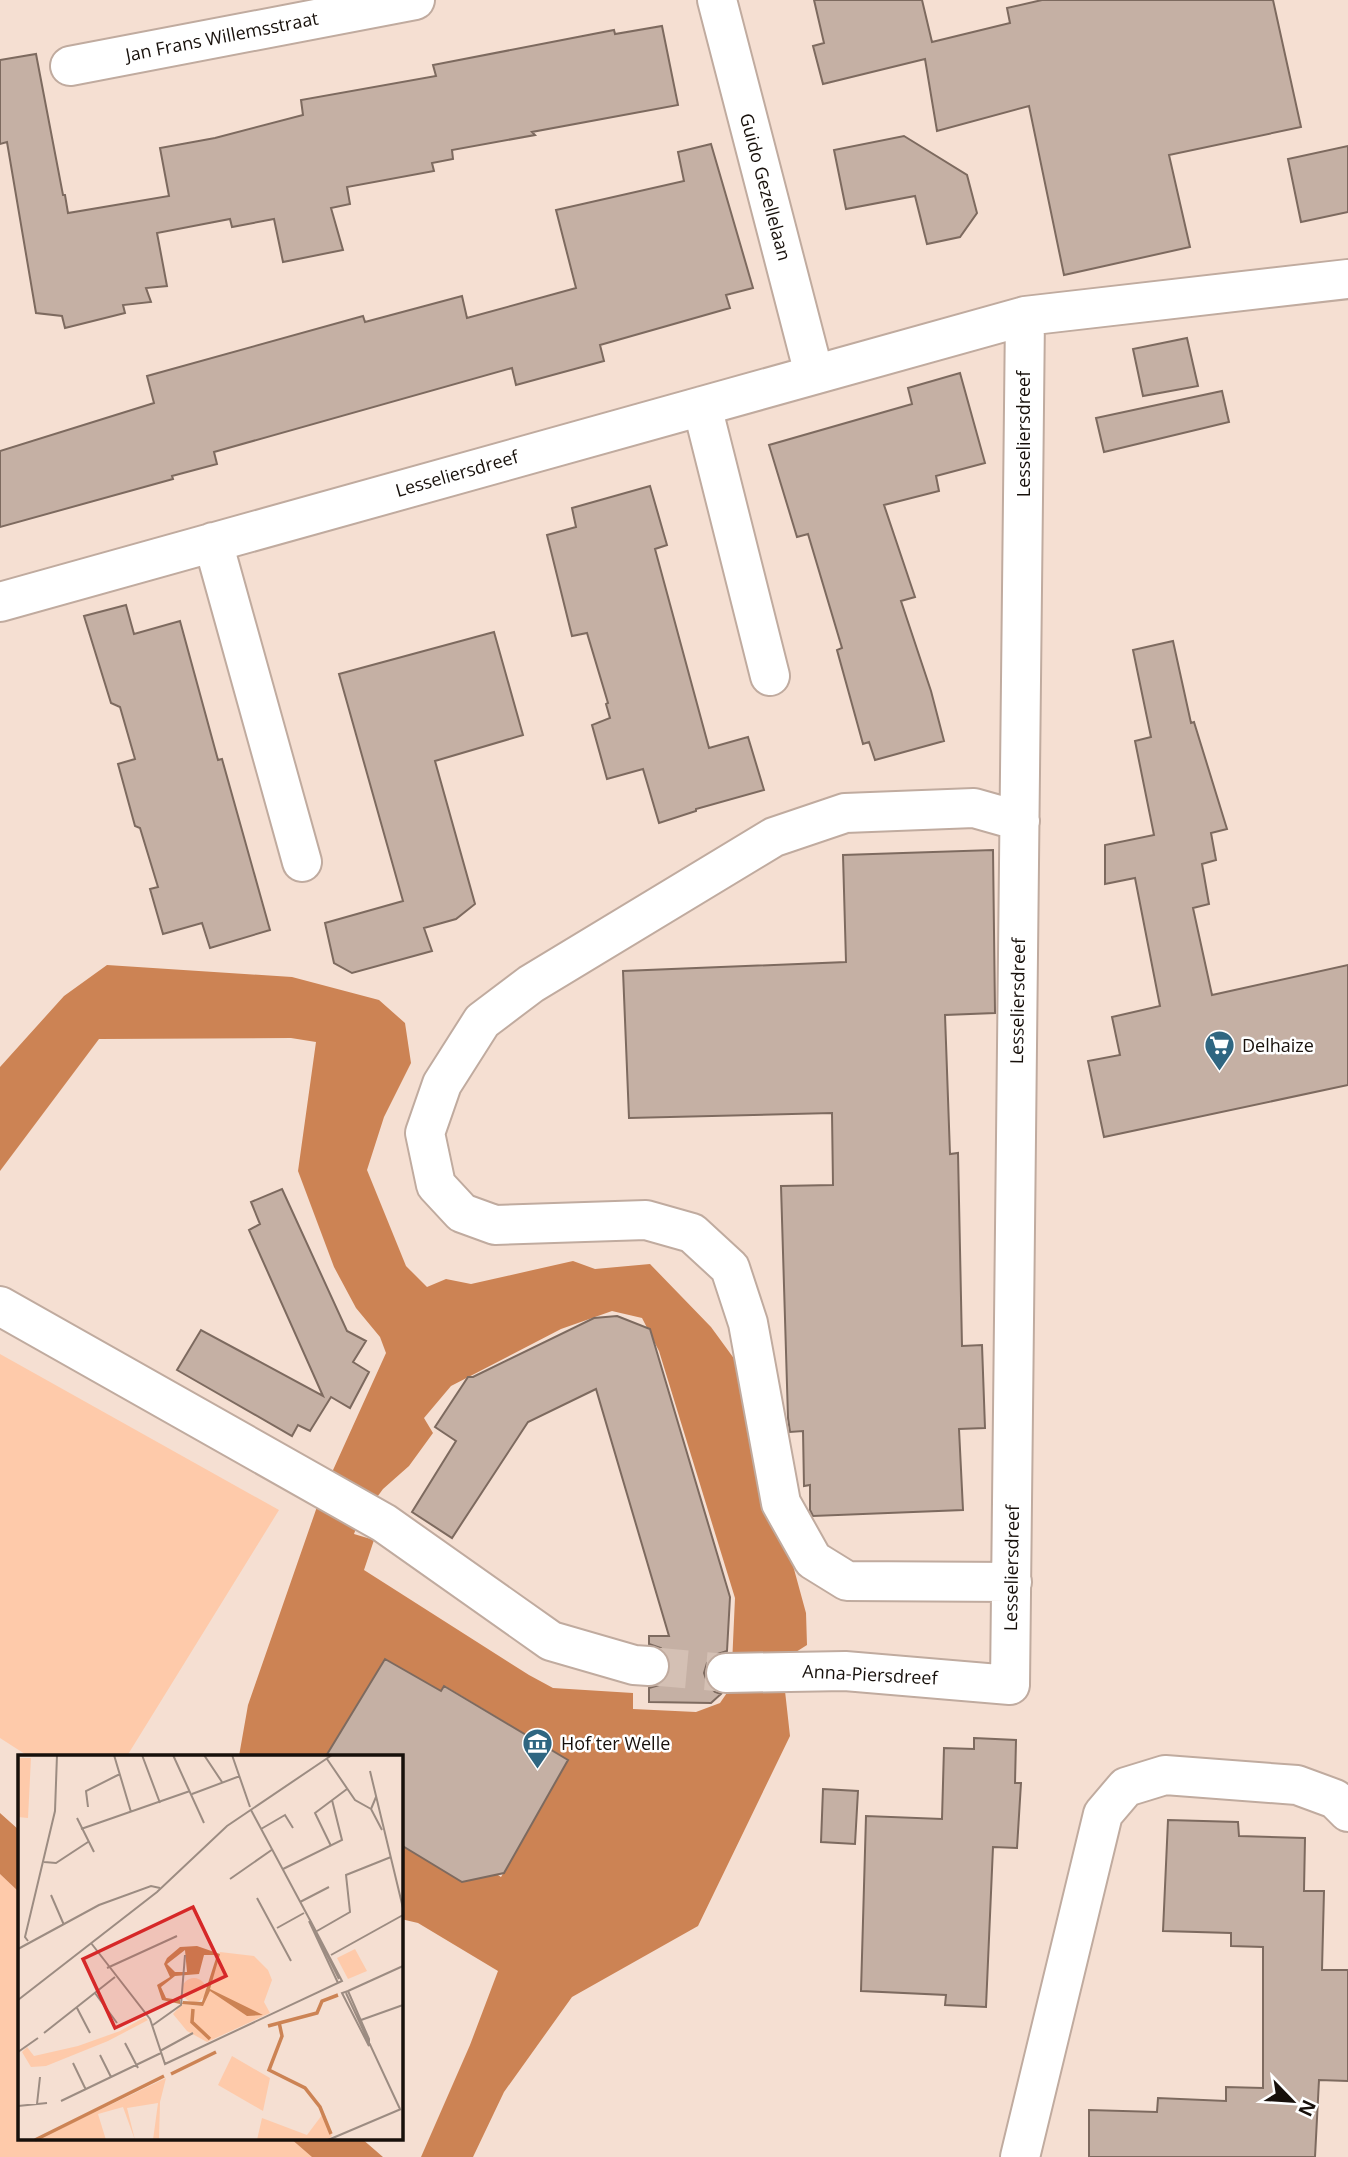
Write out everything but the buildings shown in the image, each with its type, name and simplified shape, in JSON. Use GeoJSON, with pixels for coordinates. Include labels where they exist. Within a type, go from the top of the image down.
{"type":"FeatureCollection","features":[{"type":"Feature","properties":{"kind":"street","name":"Jan Frans Willemsstraat"},"geometry":{"type":"LineString","coordinates":[[70,66],[415,0]]}},
{"type":"Feature","properties":{"kind":"street","name":"Guido Gezellelaan"},"geometry":{"type":"LineString","coordinates":[[717,0],[814,374]]}},
{"type":"Feature","properties":{"kind":"street","name":"Lesseliersdreef"},"geometry":{"type":"LineString","coordinates":[[0,602],[1025,316],[1348,279]]}},
{"type":"Feature","properties":{"kind":"street","name":"Lesseliersdreef"},"geometry":{"type":"LineString","coordinates":[[1010,1685],[1025,316]]}},
{"type":"Feature","properties":{"kind":"street"},"geometry":{"type":"LineString","coordinates":[[702,406],[770,676]]}},
{"type":"Feature","properties":{"kind":"street"},"geometry":{"type":"LineString","coordinates":[[213,542],[302,862]]}},
{"type":"Feature","properties":{"kind":"street"},"geometry":{"type":"LineString","coordinates":[[1012,1582],[847,1581],[813,1560],[781,1503],[748,1323],[730,1268],[692,1233],[646,1220],[495,1225],[462,1213],[436,1185],[425,1133],[442,1084],[482,1021],[531,984],[774,837],[845,813],[974,808],[1020,821]]}},
{"type":"Feature","properties":{"kind":"street"},"geometry":{"type":"LineString","coordinates":[[0,1306],[384,1522],[551,1641],[634,1665],[649,1666]]}},
{"type":"Feature","properties":{"kind":"street","name":"Anna-Piersdreef"},"geometry":{"type":"LineString","coordinates":[[728,1673],[845,1671],[1010,1685]]}},
{"type":"Feature","properties":{"kind":"street"},"geometry":{"type":"LineString","coordinates":[[1020,2157],[1104,1814],[1126,1787],[1165,1775],[1297,1786],[1335,1799],[1348,1812]]}},
{"type":"Feature","properties":{"kind":"shaded area"},"geometry":{"type":"Polygon","coordinates":[[[107,965],[292,977],[379,1000],[405,1023],[411,1063],[384,1117],[367,1170],[406,1266],[427,1287],[446,1279],[471,1284],[573,1261],[595,1269],[650,1264],[711,1327],[738,1364],[806,1613],[807,1645],[788,1657],[785,1691],[790,1736],[698,1926],[572,1997],[504,2092],[473,2157],[421,2157],[470,2045],[498,1971],[418,1923],[402,1919],[402,1846],[462,1882],[481,1878],[487,1868],[501,1877],[568,1760],[445,1686],[441,1691],[385,1660],[327,1755],[239,1755],[248,1705],[319,1501],[386,1353],[380,1337],[356,1308],[334,1267],[298,1171],[316,1042],[291,1038],[99,1039],[0,1171],[0,1067],[64,996],[107,965]],[[612,1311],[561,1329],[451,1386],[424,1418],[433,1433],[409,1466],[383,1489],[358,1523],[354,1534],[374,1540],[364,1570],[553,1688],[633,1693],[633,1709],[696,1712],[720,1703],[731,1687],[735,1598],[659,1351],[642,1318],[612,1311]]]}},
{"type":"Feature","properties":{"kind":"shaded area"},"geometry":{"type":"Polygon","coordinates":[[[0,1354],[279,1510],[128,1755],[26,1755],[0,1738],[0,1354]]]}},
{"type":"Feature","properties":{"kind":"shaded area"},"geometry":{"type":"Polygon","coordinates":[[[0,1813],[18,1829],[18,1891],[0,1874],[0,1813]]]}},
{"type":"Feature","properties":{"kind":"shaded area"},"geometry":{"type":"Polygon","coordinates":[[[0,1874],[18,1891],[18,2140],[292,2140],[313,2157],[0,2157],[0,1874]]]}},
{"type":"Feature","properties":{"kind":"shaded area"},"geometry":{"type":"Polygon","coordinates":[[[292,2140],[363,2140],[383,2157],[312,2157],[292,2140]]]}},
{"type":"Feature","properties":{"kind":"tunnel"},"geometry":{"type":"LineString","coordinates":[[649,1666],[726,1673]]}},
{"type":"Feature","properties":{"kind":"place","name":"Delhaize"},"geometry":{"type":"Point","coordinates":[1219,1073]}},
{"type":"Feature","properties":{"kind":"place","name":"Hof ter Welle"},"geometry":{"type":"Point","coordinates":[538,1771]}}]}
